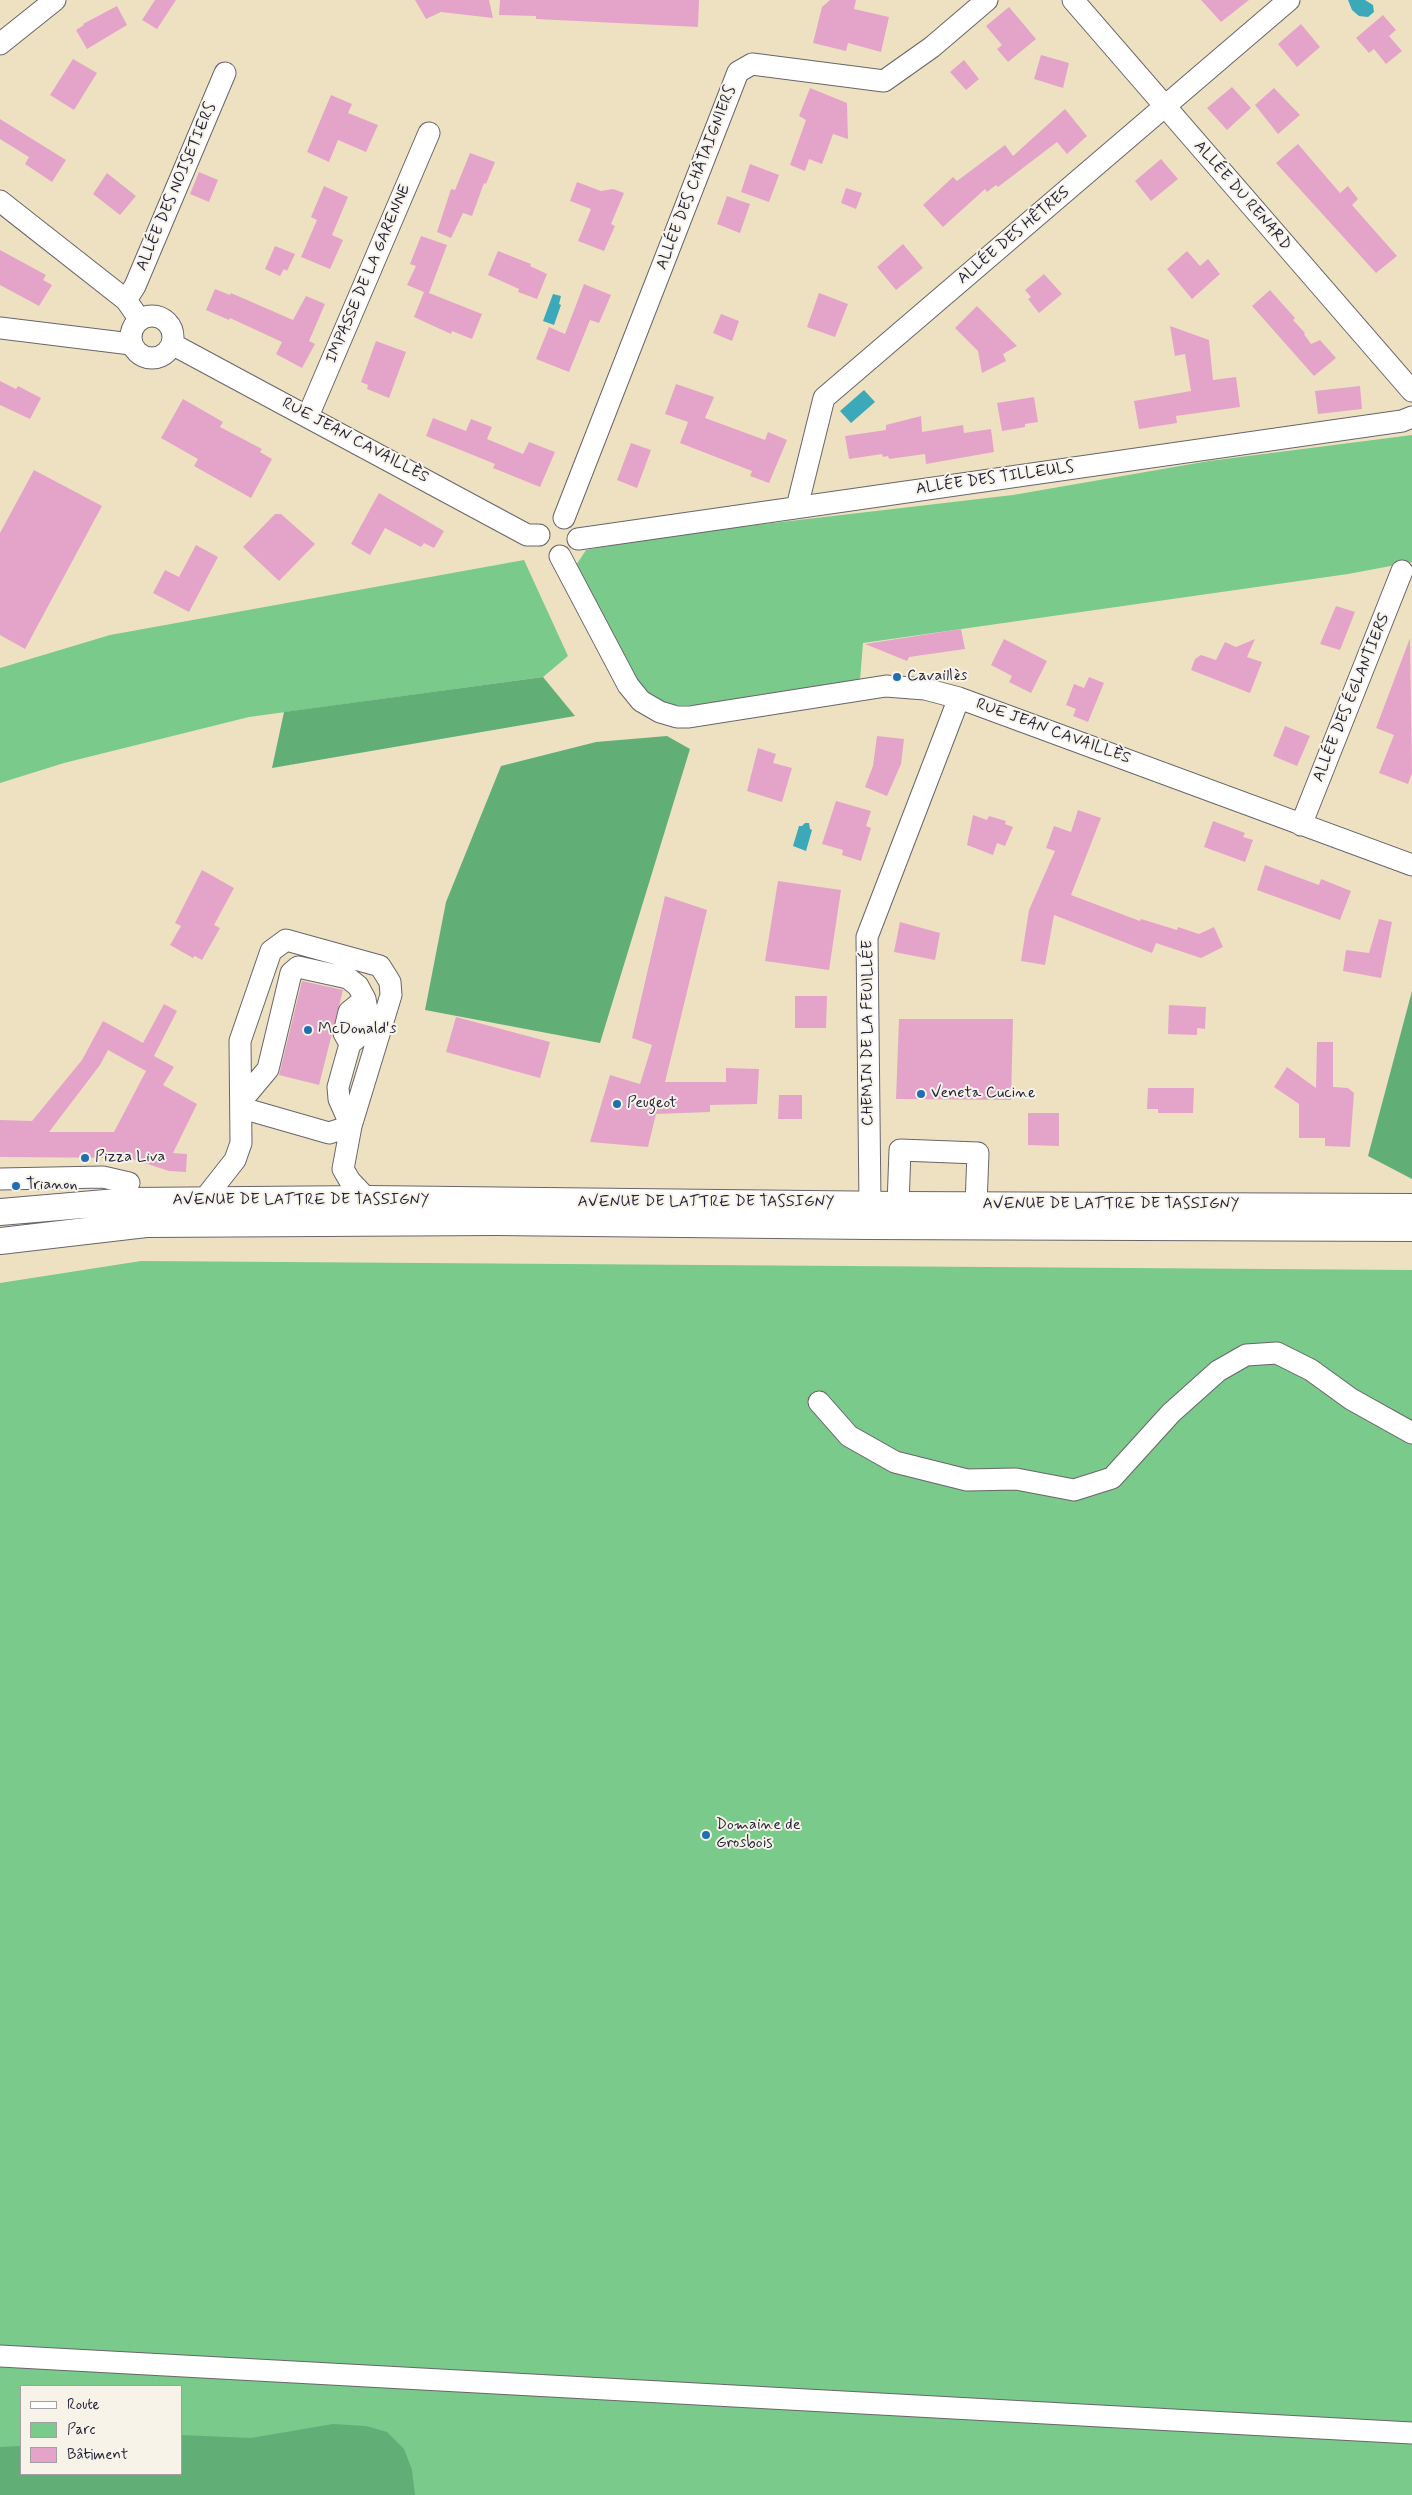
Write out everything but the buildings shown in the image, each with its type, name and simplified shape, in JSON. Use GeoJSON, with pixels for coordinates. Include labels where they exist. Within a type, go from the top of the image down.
{"type":"FeatureCollection","features":[{"type":"Feature","properties":{"kind":"main road","name":"AVENUE DE LATTRE DE TASSIGNY"},"geometry":{"type":"LineString","coordinates":[[0,1212],[129,1201],[202,1202],[367,1199],[898,1205],[1412,1207]]}},
{"type":"Feature","properties":{"kind":"main road"},"geometry":{"type":"LineString","coordinates":[[0,1241],[146,1224],[505,1222],[869,1226],[1412,1228]]}},
{"type":"Feature","properties":{"kind":"street"},"geometry":{"type":"LineString","coordinates":[[2,37],[55,0]]}},
{"type":"Feature","properties":{"kind":"street","name":"ALLÉE DES CHÂTAIGNIERS"},"geometry":{"type":"LineString","coordinates":[[564,518],[738,72],[752,64],[884,82],[932,47],[987,0]]}},
{"type":"Feature","properties":{"kind":"street","name":"ALLÉE DU RENARD"},"geometry":{"type":"LineString","coordinates":[[1073,0],[1164,108],[1412,391]]}},
{"type":"Feature","properties":{"kind":"street","name":"ALLÉE DES HÊTRES"},"geometry":{"type":"LineString","coordinates":[[798,507],[824,398],[1289,0]]}},
{"type":"Feature","properties":{"kind":"street","name":"ALLÉE DES NOISETIERS"},"geometry":{"type":"LineString","coordinates":[[126,300],[135,286],[224,73]]}},
{"type":"Feature","properties":{"kind":"street","name":"IMPASSE DE LA GARENNE"},"geometry":{"type":"LineString","coordinates":[[308,416],[429,133]]}},
{"type":"Feature","properties":{"kind":"street"},"geometry":{"type":"LineString","coordinates":[[0,201],[126,300],[140,320]]}},
{"type":"Feature","properties":{"kind":"street"},"geometry":{"type":"LineString","coordinates":[[154,316],[166,322],[173,335],[172,344],[165,354],[152,359],[139,355],[131,344],[131,330],[140,320],[154,316]]}},
{"type":"Feature","properties":{"kind":"street"},"geometry":{"type":"LineString","coordinates":[[0,328],[131,344]]}},
{"type":"Feature","properties":{"kind":"street","name":"RUE JEAN CAVAILLÈS"},"geometry":{"type":"LineString","coordinates":[[172,344],[527,535],[539,535]]}},
{"type":"Feature","properties":{"kind":"street","name":"ALLÉE DES TILLEULS"},"geometry":{"type":"LineString","coordinates":[[578,539],[1402,421],[1412,417]]}},
{"type":"Feature","properties":{"kind":"street"},"geometry":{"type":"LineString","coordinates":[[564,518],[575,526],[578,539],[572,550],[560,556],[547,552],[540,542],[539,535],[540,529],[548,520],[564,518]]}},
{"type":"Feature","properties":{"kind":"street","name":"RUE JEAN CAVAILLÈS"},"geometry":{"type":"LineString","coordinates":[[560,556],[628,685],[641,701],[660,712],[677,717],[690,717],[886,686],[914,687],[959,698],[1301,825],[1412,864]]}},
{"type":"Feature","properties":{"kind":"street","name":"ALLÉE DES ÉGLANTIERS"},"geometry":{"type":"LineString","coordinates":[[1301,825],[1402,571]]}},
{"type":"Feature","properties":{"kind":"street","name":"CHEMIN DE LA FEUILLÉE"},"geometry":{"type":"LineString","coordinates":[[870,1204],[867,937],[959,698]]}},
{"type":"Feature","properties":{"kind":"street"},"geometry":{"type":"LineString","coordinates":[[202,1202],[235,1160],[241,1143],[240,1041],[271,951],[286,940],[380,966],[390,982],[391,995],[363,1094],[351,1126],[343,1169],[350,1181],[367,1199]]}},
{"type":"Feature","properties":{"kind":"street"},"geometry":{"type":"LineString","coordinates":[[242,1104],[268,1069],[292,972],[298,967],[348,978],[358,986],[365,999],[368,1015],[362,1034],[350,1044],[338,1087],[339,1099],[351,1126]]}},
{"type":"Feature","properties":{"kind":"street"},"geometry":{"type":"LineString","coordinates":[[242,1104],[330,1133],[351,1126]]}},
{"type":"Feature","properties":{"kind":"street"},"geometry":{"type":"LineString","coordinates":[[898,1205],[900,1150],[978,1153],[976,1205]]}},
{"type":"Feature","properties":{"kind":"street"},"geometry":{"type":"LineString","coordinates":[[0,1179],[103,1177],[130,1183]]}},
{"type":"Feature","properties":{"kind":"street"},"geometry":{"type":"LineString","coordinates":[[819,1402],[849,1436],[895,1462],[967,1480],[1016,1479],[1074,1490],[1112,1478],[1171,1413],[1218,1371],[1246,1354],[1277,1353],[1311,1370],[1351,1399],[1412,1433]]}},
{"type":"Feature","properties":{"kind":"street"},"geometry":{"type":"LineString","coordinates":[[0,2356],[1412,2433]]}},
{"type":"Feature","properties":{"kind":"green space"},"geometry":{"type":"Polygon","coordinates":[[[1412,435],[1412,562],[1348,574],[863,643],[860,680],[710,706],[673,705],[649,697],[633,676],[575,567],[586,550],[670,535],[1013,495],[1209,461],[1412,435]]]}},
{"type":"Feature","properties":{"kind":"green space"},"geometry":{"type":"Polygon","coordinates":[[[524,560],[568,656],[543,677],[249,717],[64,763],[0,783],[0,668],[110,635],[524,560]]]}},
{"type":"Feature","properties":{"kind":"green space"},"geometry":{"type":"Polygon","coordinates":[[[543,677],[575,716],[272,768],[284,712],[543,677]]]}},
{"type":"Feature","properties":{"kind":"green space"},"geometry":{"type":"Polygon","coordinates":[[[667,736],[690,749],[600,1043],[425,1010],[446,902],[501,766],[596,742],[667,736]]]}},
{"type":"Feature","properties":{"kind":"green space"},"geometry":{"type":"Polygon","coordinates":[[[1412,991],[1412,1179],[1368,1156],[1412,991]]]}},
{"type":"Feature","properties":{"kind":"green space","name":"Domaine de Grosbois"},"geometry":{"type":"Polygon","coordinates":[[[141,1261],[1412,1270],[1412,2495],[0,2495],[0,1283],[141,1261]]]}},
{"type":"Feature","properties":{"kind":"green space"},"geometry":{"type":"Polygon","coordinates":[[[333,2424],[366,2426],[387,2432],[404,2449],[412,2470],[415,2495],[0,2495],[0,2447],[20,2446],[20,2475],[182,2475],[182,2435],[251,2438],[333,2424]]]}},
{"type":"Feature","properties":{"kind":"water"},"geometry":{"type":"Polygon","coordinates":[[[1348,0],[1365,0],[1373,5],[1374,12],[1368,17],[1359,16],[1352,10],[1348,0]]]}},
{"type":"Feature","properties":{"kind":"water"},"geometry":{"type":"Polygon","coordinates":[[[553,294],[561,296],[559,304],[561,305],[554,325],[543,321],[553,294]]]}},
{"type":"Feature","properties":{"kind":"water"},"geometry":{"type":"Polygon","coordinates":[[[864,390],[875,402],[851,423],[840,411],[864,390]]]}},
{"type":"Feature","properties":{"kind":"water"},"geometry":{"type":"Polygon","coordinates":[[[809,823],[812,830],[806,851],[793,846],[799,826],[809,823]]]}},
{"type":"Feature","properties":{"kind":"place","name":"Cavaillès"},"geometry":{"type":"Point","coordinates":[897,677]}},
{"type":"Feature","properties":{"kind":"place","name":"McDonald's"},"geometry":{"type":"Point","coordinates":[308,1030]}},
{"type":"Feature","properties":{"kind":"place","name":"Veneta Cucine"},"geometry":{"type":"Point","coordinates":[921,1094]}},
{"type":"Feature","properties":{"kind":"place","name":"Peugeot"},"geometry":{"type":"Point","coordinates":[617,1104]}},
{"type":"Feature","properties":{"kind":"place","name":"Pizza Liva"},"geometry":{"type":"Point","coordinates":[85,1158]}},
{"type":"Feature","properties":{"kind":"place","name":"Trianon"},"geometry":{"type":"Point","coordinates":[16,1186]}},
{"type":"Feature","properties":{"kind":"place","name":"Domaine de Grosbois"},"geometry":{"type":"Point","coordinates":[706,1835]}}]}
